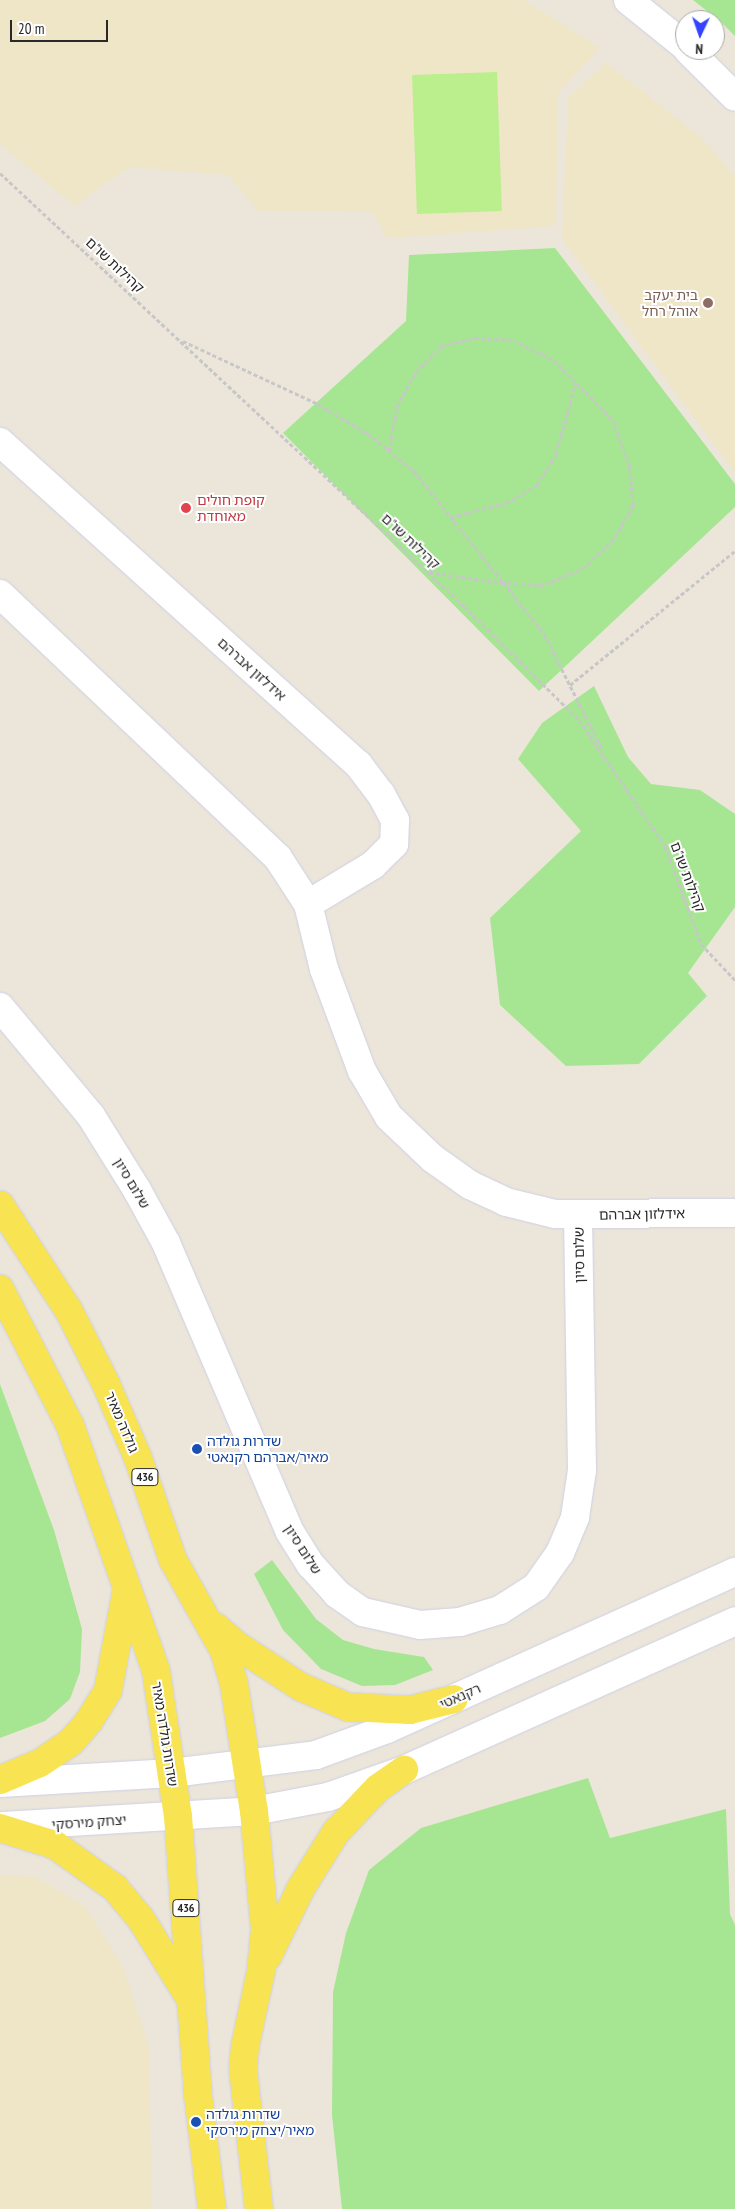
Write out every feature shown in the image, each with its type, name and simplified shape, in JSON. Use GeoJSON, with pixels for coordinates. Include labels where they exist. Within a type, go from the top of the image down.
{"type":"FeatureCollection","features":[{"type":"Feature","properties":{"kind":"main road","name":"גולדה מאיר"},"geometry":{"type":"LineString","coordinates":[[0,1206],[77,1328],[138,1458],[172,1560],[193,1600],[210,1623],[224,1651],[234,1684],[248,1765]]}},
{"type":"Feature","properties":{"kind":"main road","name":"שדרות גולדה מאיר"},"geometry":{"type":"LineString","coordinates":[[0,1289],[70,1425],[126,1594],[144,1633],[156,1672],[178,1816],[198,2095],[212,2209]]}},
{"type":"Feature","properties":{"kind":"main road"},"geometry":{"type":"LineString","coordinates":[[0,1781],[40,1762],[71,1742],[89,1721],[108,1690],[126,1594]]}},
{"type":"Feature","properties":{"kind":"main road"},"geometry":{"type":"LineString","coordinates":[[210,1623],[238,1646],[301,1687],[348,1707],[410,1710],[454,1698]]}},
{"type":"Feature","properties":{"kind":"main road","name":"436"},"geometry":{"type":"LineString","coordinates":[[248,1765],[265,1928],[261,1971],[243,2069],[259,2209]]}},
{"type":"Feature","properties":{"kind":"main road"},"geometry":{"type":"LineString","coordinates":[[261,1971],[301,1888],[336,1832],[378,1788],[404,1770]]}},
{"type":"Feature","properties":{"kind":"main road"},"geometry":{"type":"LineString","coordinates":[[0,1827],[55,1845],[115,1888],[141,1919],[191,2000]]}},
{"type":"Feature","properties":{"kind":"street"},"geometry":{"type":"LineString","coordinates":[[628,0],[675,38]]}},
{"type":"Feature","properties":{"kind":"street"},"geometry":{"type":"LineString","coordinates":[[698,60],[735,97]]}},
{"type":"Feature","properties":{"kind":"street","name":"אידלזון אברהם"},"geometry":{"type":"LineString","coordinates":[[0,442],[358,764],[381,794],[395,820],[394,844],[372,866],[308,904]]}},
{"type":"Feature","properties":{"kind":"street","name":"אידלזון אברהם"},"geometry":{"type":"LineString","coordinates":[[0,594],[278,858],[308,904],[324,969],[344,1027],[362,1071],[389,1116],[432,1158],[470,1185],[506,1202],[555,1214],[735,1212]]}},
{"type":"Feature","properties":{"kind":"street","name":"שלום סיון"},"geometry":{"type":"LineString","coordinates":[[0,1008],[91,1116],[137,1190],[166,1243],[266,1481],[290,1532],[317,1572],[337,1594],[363,1612],[420,1625],[460,1622],[500,1610],[536,1587],[560,1553],[575,1517],[582,1470],[578,1214]]}},
{"type":"Feature","properties":{"kind":"street","name":"רקנאטי"},"geometry":{"type":"LineString","coordinates":[[172,1773],[316,1755],[387,1729],[735,1572]]}},
{"type":"Feature","properties":{"kind":"street"},"geometry":{"type":"LineString","coordinates":[[178,1816],[254,1811],[328,1797],[404,1770],[735,1621]]}},
{"type":"Feature","properties":{"kind":"street"},"geometry":{"type":"LineString","coordinates":[[0,1781],[172,1773]]}},
{"type":"Feature","properties":{"kind":"street","name":"יצחק מירסקי"},"geometry":{"type":"LineString","coordinates":[[0,1827],[178,1816]]}},
{"type":"Feature","properties":{"kind":"path","name":"קהילות שו\"ם"},"geometry":{"type":"LineString","coordinates":[[0,173],[427,572],[579,720],[665,846],[701,944],[735,980]]}},
{"type":"Feature","properties":{"kind":"path"},"geometry":{"type":"LineString","coordinates":[[389,451],[397,406],[416,372],[442,346],[475,338],[513,340],[554,360],[613,420],[630,468],[633,505],[614,539],[585,567],[544,585],[504,583],[427,572]]}},
{"type":"Feature","properties":{"kind":"path"},"geometry":{"type":"LineString","coordinates":[[180,340],[318,404],[368,434],[414,471],[544,634],[607,759]]}},
{"type":"Feature","properties":{"kind":"path"},"geometry":{"type":"LineString","coordinates":[[452,517],[506,503],[537,485],[556,454],[576,382]]}},
{"type":"Feature","properties":{"kind":"path"},"geometry":{"type":"LineString","coordinates":[[570,685],[735,551]]}},
{"type":"Feature","properties":{"kind":"shaded area"},"geometry":{"type":"Polygon","coordinates":[[[0,0],[524,0],[600,48],[558,93],[556,226],[387,238],[372,212],[258,211],[228,175],[129,167],[74,206],[0,144],[0,0]]]}},
{"type":"Feature","properties":{"kind":"shaded area"},"geometry":{"type":"Polygon","coordinates":[[[606,63],[702,138],[735,176],[735,473],[562,239],[568,98],[606,63]]]}},
{"type":"Feature","properties":{"kind":"shaded area"},"geometry":{"type":"Polygon","coordinates":[[[0,1875],[37,1877],[86,1907],[123,1967],[149,2047],[152,2209],[0,2209],[0,1875]]]}},
{"type":"Feature","properties":{"kind":"green space"},"geometry":{"type":"Polygon","coordinates":[[[693,0],[735,0],[735,36],[725,26],[725,10],[706,10],[693,0]]]}},
{"type":"Feature","properties":{"kind":"green space"},"geometry":{"type":"Polygon","coordinates":[[[497,72],[502,211],[417,214],[412,75],[497,72]]]}},
{"type":"Feature","properties":{"kind":"green space"},"geometry":{"type":"Polygon","coordinates":[[[555,248],[735,484],[735,507],[539,691],[283,433],[406,321],[409,255],[555,248]]]}},
{"type":"Feature","properties":{"kind":"green space"},"geometry":{"type":"Polygon","coordinates":[[[594,686],[628,757],[651,784],[700,790],[735,814],[735,907],[688,973],[707,996],[639,1064],[566,1066],[500,1005],[490,918],[581,831],[518,759],[542,723],[594,686]]]}},
{"type":"Feature","properties":{"kind":"green space"},"geometry":{"type":"Polygon","coordinates":[[[0,1384],[54,1530],[82,1629],[80,1672],[70,1699],[45,1721],[0,1738],[0,1384]]]}},
{"type":"Feature","properties":{"kind":"green space"},"geometry":{"type":"Polygon","coordinates":[[[272,1560],[316,1619],[343,1640],[374,1649],[424,1657],[433,1670],[395,1685],[362,1686],[321,1669],[283,1630],[254,1574],[272,1560]]]}},
{"type":"Feature","properties":{"kind":"green space"},"geometry":{"type":"Polygon","coordinates":[[[588,1778],[610,1838],[726,1809],[730,1914],[735,1925],[735,2209],[342,2209],[332,2115],[333,1992],[346,1933],[369,1870],[421,1828],[588,1778]]]}},
{"type":"Feature","properties":{"kind":"place","name":"בית יעקב אוהל רחל"},"geometry":{"type":"Point","coordinates":[708,303]}},
{"type":"Feature","properties":{"kind":"place","name":"קופת חולים מאוחדת"},"geometry":{"type":"Point","coordinates":[186,508]}},
{"type":"Feature","properties":{"kind":"place","name":"שדרות גולדה מאיר/אברהם רקנאטי"},"geometry":{"type":"Point","coordinates":[197,1449]}},
{"type":"Feature","properties":{"kind":"place","name":"שדרות גולדה מאיר/יצחק מירסקי"},"geometry":{"type":"Point","coordinates":[196,2122]}}]}
